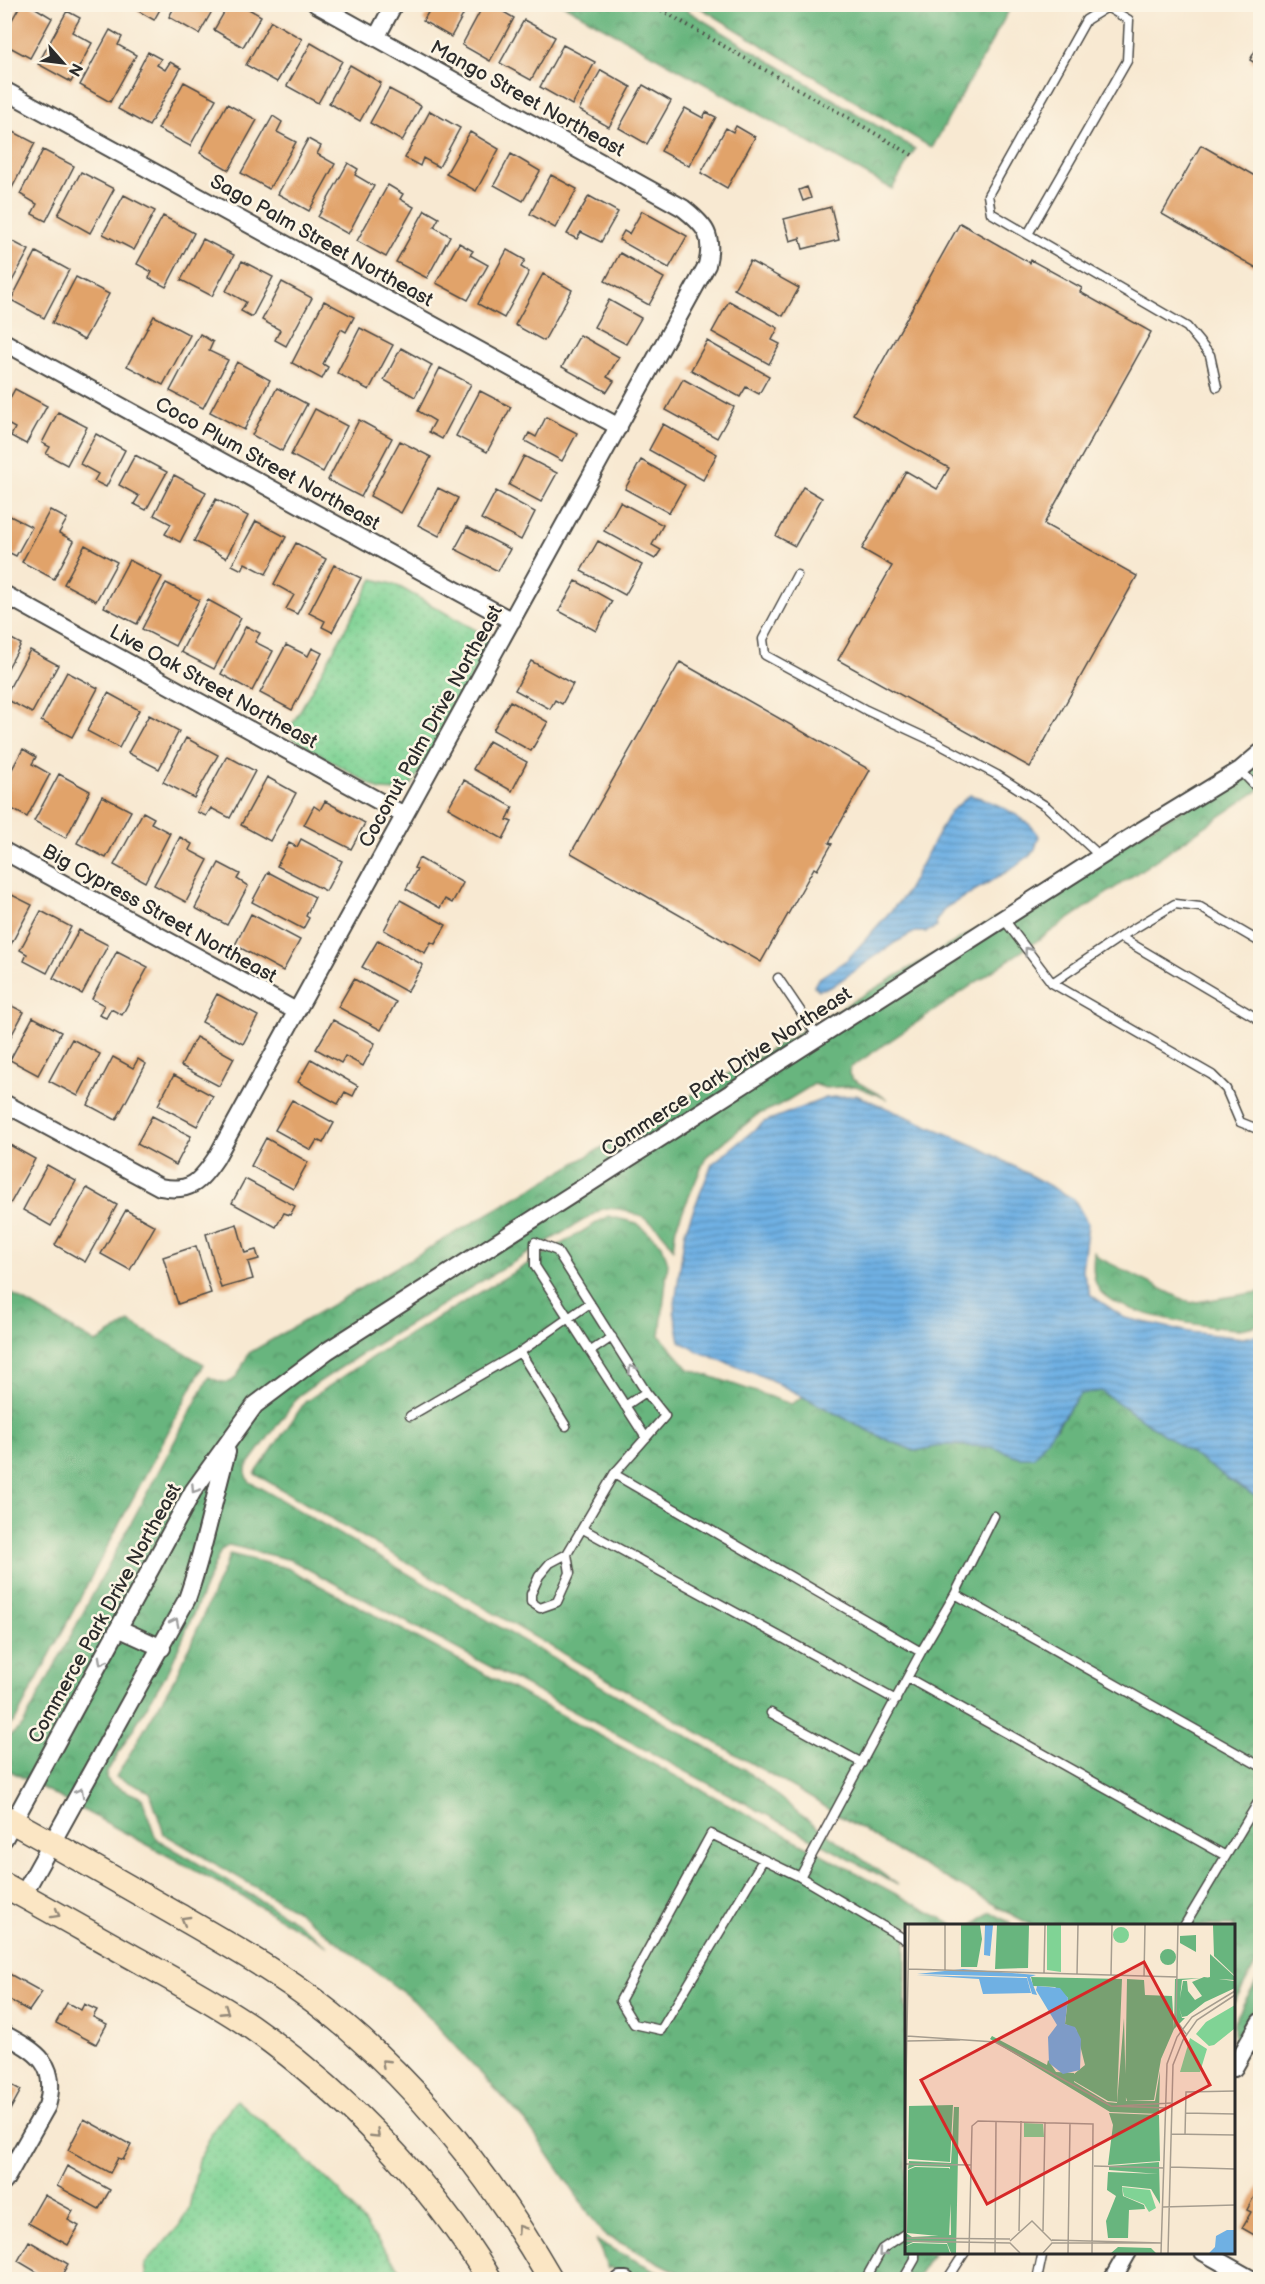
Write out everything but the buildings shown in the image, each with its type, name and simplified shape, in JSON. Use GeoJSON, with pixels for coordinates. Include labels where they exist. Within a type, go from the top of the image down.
{"type":"FeatureCollection","features":[{"type":"Feature","properties":{"kind":"main road"},"geometry":{"type":"LineString","coordinates":[[8,1826],[52,1843],[278,1973],[349,2028],[422,2098],[470,2155],[523,2231],[551,2280]]}},
{"type":"Feature","properties":{"kind":"main road"},"geometry":{"type":"LineString","coordinates":[[14,1890],[196,1992],[250,2026],[316,2078],[381,2138],[436,2202],[490,2280]]}},
{"type":"Feature","properties":{"kind":"street","name":"Mango Street Northeast"},"geometry":{"type":"LineString","coordinates":[[316,4],[683,208],[703,226],[710,238]]}},
{"type":"Feature","properties":{"kind":"street"},"geometry":{"type":"LineString","coordinates":[[376,38],[394,4]]}},
{"type":"Feature","properties":{"kind":"street","name":"Sago Palm Street Northeast"},"geometry":{"type":"LineString","coordinates":[[4,90],[619,427]]}},
{"type":"Feature","properties":{"kind":"street","name":"Coconut Palm Drive Northeast"},"geometry":{"type":"LineString","coordinates":[[4,1103],[160,1187],[174,1190],[196,1183],[204,1176],[707,265],[711,250],[710,238]]}},
{"type":"Feature","properties":{"kind":"street","name":"Coco Plum Street Northeast"},"geometry":{"type":"LineString","coordinates":[[4,342],[512,621]]}},
{"type":"Feature","properties":{"kind":"street","name":"Live Oak Street Northeast"},"geometry":{"type":"LineString","coordinates":[[4,594],[404,815]]}},
{"type":"Feature","properties":{"kind":"street","name":"Commerce Park Drive Northeast"},"geometry":{"type":"LineString","coordinates":[[8,1826],[120,1629],[193,1491],[255,1405],[327,1351],[1100,856],[1240,770],[1260,753]]}},
{"type":"Feature","properties":{"kind":"street","name":"Big Cypress Street Northeast"},"geometry":{"type":"LineString","coordinates":[[4,851],[296,1011]]}},
{"type":"Feature","properties":{"kind":"street","name":"Commerce Park Drive Northeast"},"geometry":{"type":"LineString","coordinates":[[14,1890],[52,1843],[162,1648],[187,1599],[201,1560],[213,1500],[230,1442]]}},
{"type":"Feature","properties":{"kind":"street"},"geometry":{"type":"LineString","coordinates":[[120,1629],[162,1648]]}},
{"type":"Feature","properties":{"kind":"street"},"geometry":{"type":"LineString","coordinates":[[1235,2065],[1260,2022]]}},
{"type":"Feature","properties":{"kind":"street"},"geometry":{"type":"LineString","coordinates":[[4,2034],[27,2046],[39,2056],[48,2067],[50,2080],[47,2106],[4,2182]]}},
{"type":"Feature","properties":{"kind":"street"},"geometry":{"type":"LineString","coordinates":[[1113,2280],[1127,2254]]}},
{"type":"Feature","properties":{"kind":"street"},"geometry":{"type":"LineString","coordinates":[[1205,2254],[1253,2280]]}},
{"type":"Feature","properties":{"kind":"street"},"geometry":{"type":"LineString","coordinates":[[620,2280],[626,2280]]}},
{"type":"Feature","properties":{"kind":"lane"},"geometry":{"type":"LineString","coordinates":[[1028,234],[1127,61],[1129,20],[1107,8],[1086,20],[988,195],[991,213],[1187,327],[1210,355],[1217,387]]}},
{"type":"Feature","properties":{"kind":"lane"},"geometry":{"type":"LineString","coordinates":[[797,575],[763,639],[765,655],[866,710],[935,742],[997,775],[1047,807],[1100,856]]}},
{"type":"Feature","properties":{"kind":"lane"},"geometry":{"type":"LineString","coordinates":[[1240,770],[1260,791]]}},
{"type":"Feature","properties":{"kind":"lane"},"geometry":{"type":"LineString","coordinates":[[1052,983],[1120,937],[1175,904],[1200,907],[1260,942]]}},
{"type":"Feature","properties":{"kind":"lane"},"geometry":{"type":"LineString","coordinates":[[1003,918],[1052,983],[1212,1076],[1226,1089],[1240,1122],[1260,1130]]}},
{"type":"Feature","properties":{"kind":"lane"},"geometry":{"type":"LineString","coordinates":[[1120,937],[1260,1020]]}},
{"type":"Feature","properties":{"kind":"lane"},"geometry":{"type":"LineString","coordinates":[[778,978],[818,1037]]}},
{"type":"Feature","properties":{"kind":"lane"},"geometry":{"type":"LineString","coordinates":[[523,1226],[535,1242],[557,1251],[646,1392],[665,1416],[614,1474],[567,1554],[550,1563],[539,1575],[531,1594],[531,1602],[540,1608],[557,1602],[570,1573],[567,1554]]}},
{"type":"Feature","properties":{"kind":"lane"},"geometry":{"type":"LineString","coordinates":[[535,1242],[535,1266],[646,1438]]}},
{"type":"Feature","properties":{"kind":"lane"},"geometry":{"type":"LineString","coordinates":[[410,1416],[520,1352],[590,1303]]}},
{"type":"Feature","properties":{"kind":"lane"},"geometry":{"type":"LineString","coordinates":[[591,1352],[612,1337]]}},
{"type":"Feature","properties":{"kind":"lane"},"geometry":{"type":"LineString","coordinates":[[520,1352],[566,1426]]}},
{"type":"Feature","properties":{"kind":"lane"},"geometry":{"type":"LineString","coordinates":[[625,1406],[646,1392]]}},
{"type":"Feature","properties":{"kind":"lane"},"geometry":{"type":"LineString","coordinates":[[614,1474],[921,1652]]}},
{"type":"Feature","properties":{"kind":"lane"},"geometry":{"type":"LineString","coordinates":[[800,1877],[955,1593],[994,1516]]}},
{"type":"Feature","properties":{"kind":"lane"},"geometry":{"type":"LineString","coordinates":[[583,1529],[896,1700]]}},
{"type":"Feature","properties":{"kind":"lane"},"geometry":{"type":"LineString","coordinates":[[955,1593],[1260,1766]]}},
{"type":"Feature","properties":{"kind":"lane"},"geometry":{"type":"LineString","coordinates":[[908,1678],[1226,1856]]}},
{"type":"Feature","properties":{"kind":"lane"},"geometry":{"type":"LineString","coordinates":[[771,1713],[862,1763]]}},
{"type":"Feature","properties":{"kind":"lane"},"geometry":{"type":"LineString","coordinates":[[1185,1924],[1260,1799]]}},
{"type":"Feature","properties":{"kind":"lane"},"geometry":{"type":"LineString","coordinates":[[764,1860],[661,2030],[634,2024],[620,2001],[711,1834],[800,1877],[905,1939]]}},
{"type":"Feature","properties":{"kind":"lane"},"geometry":{"type":"LineString","coordinates":[[865,2280],[882,2249],[905,2234]]}},
{"type":"Feature","properties":{"kind":"lane"},"geometry":{"type":"LineString","coordinates":[[903,2280],[915,2259],[915,2254]]}},
{"type":"Feature","properties":{"kind":"lane"},"geometry":{"type":"LineString","coordinates":[[946,2280],[964,2254]]}},
{"type":"Feature","properties":{"kind":"lane"},"geometry":{"type":"LineString","coordinates":[[1037,2280],[1041,2254]]}},
{"type":"Feature","properties":{"kind":"path"},"geometry":{"type":"LineString","coordinates":[[651,4],[914,156]]}},
{"type":"Feature","properties":{"kind":"green space"},"geometry":{"type":"Polygon","coordinates":[[[564,5],[678,5],[915,149],[892,189],[564,5]]]}},
{"type":"Feature","properties":{"kind":"green space"},"geometry":{"type":"Polygon","coordinates":[[[696,5],[1012,5],[932,148],[696,5]]]}},
{"type":"Feature","properties":{"kind":"green space"},"geometry":{"type":"Polygon","coordinates":[[[373,579],[396,585],[490,638],[487,650],[412,785],[398,791],[380,790],[292,738],[291,727],[373,579]]]}},
{"type":"Feature","properties":{"kind":"green space"},"geometry":{"type":"Polygon","coordinates":[[[1260,753],[1260,789],[850,1068],[849,1074],[852,1079],[887,1099],[856,1086],[825,1088],[814,1084],[780,1105],[757,1115],[706,1157],[676,1227],[673,1248],[660,1231],[643,1218],[623,1210],[602,1209],[375,1345],[299,1395],[246,1468],[246,1477],[250,1482],[744,1769],[800,1814],[898,1885],[291,1560],[229,1545],[221,1550],[170,1668],[107,1772],[106,1778],[112,1785],[142,1798],[155,1836],[160,1841],[295,1921],[328,1946],[222,1885],[5,1768],[4,1741],[23,1725],[209,1377],[218,1381],[231,1382],[235,1379],[249,1353],[1188,806],[1260,753]]]}},
{"type":"Feature","properties":{"kind":"green space"},"geometry":{"type":"Polygon","coordinates":[[[608,1216],[637,1223],[662,1245],[668,1263],[660,1336],[689,1369],[791,1404],[803,1397],[885,1439],[915,1451],[944,1445],[992,1447],[1019,1457],[1057,1427],[1080,1394],[1101,1391],[1260,1499],[1260,1956],[1235,2001],[1235,1924],[1029,1924],[902,1854],[811,1798],[255,1474],[305,1402],[380,1352],[608,1216]]]}},
{"type":"Feature","properties":{"kind":"green space"},"geometry":{"type":"Polygon","coordinates":[[[1094,1252],[1099,1258],[1190,1303],[1260,1292],[1260,1324],[1238,1329],[1206,1326],[1162,1318],[1122,1305],[1107,1297],[1098,1288],[1093,1266],[1094,1252]]]}},
{"type":"Feature","properties":{"kind":"green space"},"geometry":{"type":"Polygon","coordinates":[[[5,1290],[96,1343],[129,1322],[204,1364],[15,1721],[5,1729],[5,1290]]]}},
{"type":"Feature","properties":{"kind":"green space"},"geometry":{"type":"Polygon","coordinates":[[[230,1554],[287,1568],[952,1924],[905,1924],[905,2254],[932,2254],[916,2279],[691,2279],[603,2234],[526,2122],[414,2001],[300,1913],[164,1834],[150,1792],[116,1777],[178,1673],[230,1554]]]}},
{"type":"Feature","properties":{"kind":"green space"},"geometry":{"type":"Polygon","coordinates":[[[991,1912],[1011,1924],[974,1924],[991,1912]]]}},
{"type":"Feature","properties":{"kind":"green space"},"geometry":{"type":"Polygon","coordinates":[[[1260,1975],[1260,1996],[1235,2041],[1235,2020],[1260,1975]]]}},
{"type":"Feature","properties":{"kind":"green space"},"geometry":{"type":"Polygon","coordinates":[[[236,2100],[296,2150],[339,2191],[407,2279],[147,2278],[145,2264],[179,2226],[189,2208],[199,2160],[214,2129],[236,2100]]]}},
{"type":"Feature","properties":{"kind":"green space"},"geometry":{"type":"Polygon","coordinates":[[[596,2239],[672,2279],[626,2279],[610,2267],[608,2269],[596,2239]]]}},
{"type":"Feature","properties":{"kind":"water"},"geometry":{"type":"Polygon","coordinates":[[[970,795],[998,805],[1027,823],[1039,836],[1035,849],[1013,868],[945,908],[936,921],[937,927],[926,932],[915,932],[896,942],[831,987],[819,990],[814,986],[818,979],[848,959],[904,896],[950,812],[970,795]]]}},
{"type":"Feature","properties":{"kind":"water"},"geometry":{"type":"Polygon","coordinates":[[[856,1095],[980,1148],[1074,1199],[1088,1224],[1082,1269],[1091,1295],[1125,1318],[1189,1332],[1243,1338],[1260,1334],[1260,1499],[1101,1391],[1080,1394],[1034,1457],[1019,1457],[992,1447],[944,1445],[915,1451],[885,1439],[769,1379],[697,1351],[680,1341],[674,1311],[685,1231],[712,1164],[764,1122],[826,1098],[856,1095]]]}}]}
